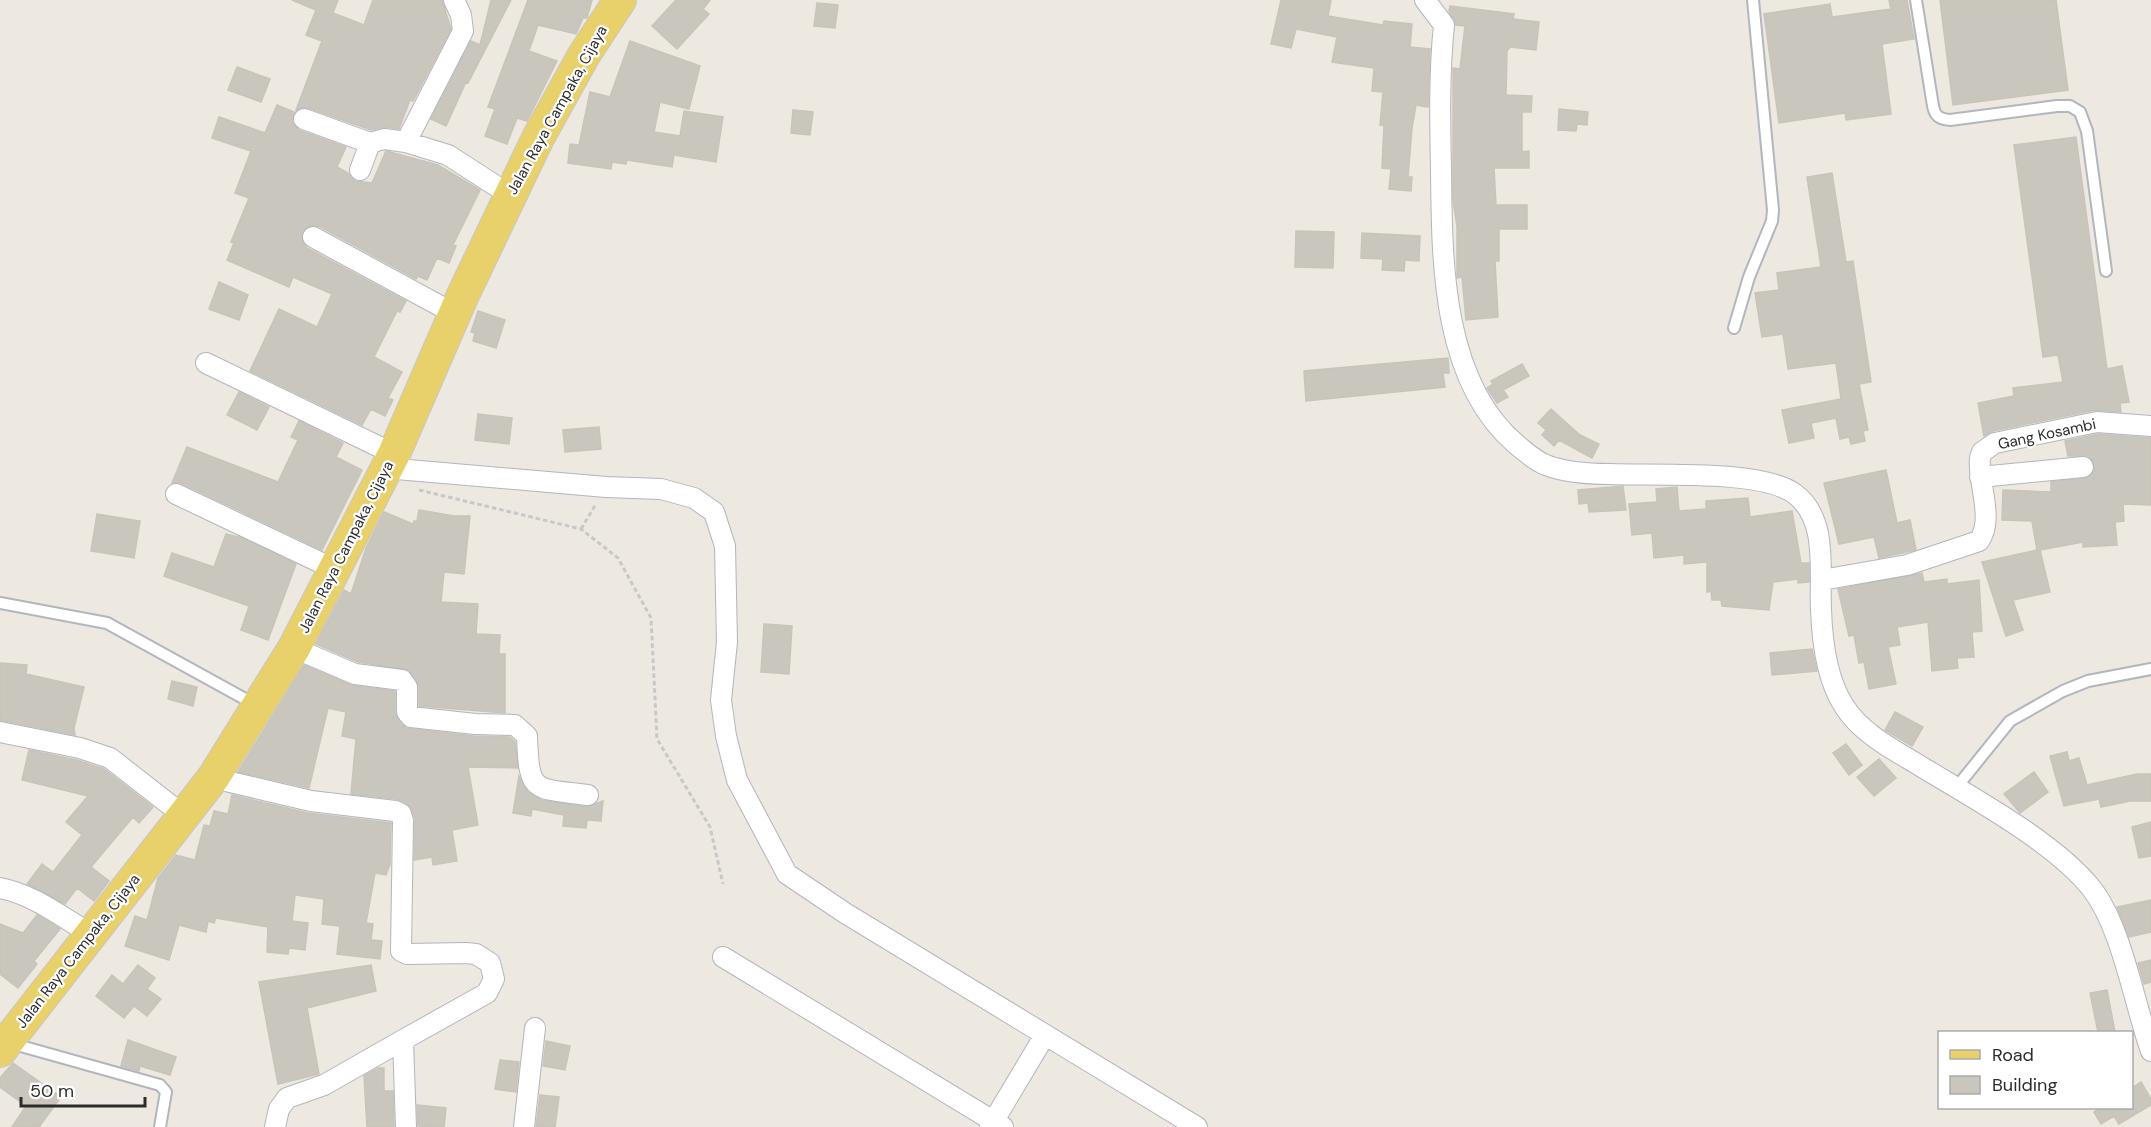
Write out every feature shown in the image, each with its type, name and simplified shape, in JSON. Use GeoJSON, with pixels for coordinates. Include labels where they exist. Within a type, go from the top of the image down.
{"type":"FeatureCollection","features":[{"type":"Feature","properties":{"kind":"main road","name":"Jalan Raya Campaka, Cijaya"},"geometry":{"type":"LineString","coordinates":[[3,1047],[213,777],[294,648],[390,461],[510,195],[584,55],[620,0]]}},
{"type":"Feature","properties":{"kind":"street"},"geometry":{"type":"LineString","coordinates":[[406,142],[463,31],[461,15],[454,0]]}},
{"type":"Feature","properties":{"kind":"street"},"geometry":{"type":"LineString","coordinates":[[1425,0],[1444,25],[1439,94],[1445,280],[1465,365],[1474,390],[1488,415],[1528,454],[1544,465],[1565,470],[1614,475],[1692,475],[1760,481],[1779,485],[1794,493],[1804,503],[1812,518],[1821,552],[1820,607],[1824,645],[1843,706],[1855,721],[1889,747],[1956,788],[2055,854],[2091,888],[2107,915],[2114,934],[2151,1051]]}},
{"type":"Feature","properties":{"kind":"street"},"geometry":{"type":"LineString","coordinates":[[304,119],[370,143],[384,139],[406,142],[448,155],[510,195]]}},
{"type":"Feature","properties":{"kind":"street"},"geometry":{"type":"LineString","coordinates":[[360,170],[370,143]]}},
{"type":"Feature","properties":{"kind":"street"},"geometry":{"type":"LineString","coordinates":[[313,237],[455,314]]}},
{"type":"Feature","properties":{"kind":"street"},"geometry":{"type":"LineString","coordinates":[[206,363],[390,461],[606,487],[661,489],[694,498],[714,512],[725,546],[727,642],[721,700],[726,736],[737,780],[787,874],[845,913],[1197,1127]]}},
{"type":"Feature","properties":{"kind":"street","name":"Gang Kosambi"},"geometry":{"type":"LineString","coordinates":[[1822,580],[1907,566],[1979,541],[1984,530],[1980,477],[1982,452],[1995,443],[2097,422],[2151,426]]}},
{"type":"Feature","properties":{"kind":"street"},"geometry":{"type":"LineString","coordinates":[[1980,477],[2083,467]]}},
{"type":"Feature","properties":{"kind":"street"},"geometry":{"type":"LineString","coordinates":[[176,494],[334,569]]}},
{"type":"Feature","properties":{"kind":"street"},"geometry":{"type":"LineString","coordinates":[[294,648],[355,674],[402,680],[407,687],[407,712],[411,717],[475,724],[515,725],[528,736],[528,771],[531,780],[544,789],[588,795]]}},
{"type":"Feature","properties":{"kind":"street"},"geometry":{"type":"LineString","coordinates":[[0,732],[80,748],[110,758],[183,815]]}},
{"type":"Feature","properties":{"kind":"street"},"geometry":{"type":"LineString","coordinates":[[213,777],[312,801],[395,810],[401,814],[403,820],[400,951],[407,954],[476,954],[490,963],[494,979],[487,993],[324,1085],[287,1098],[279,1109],[275,1127]]}},
{"type":"Feature","properties":{"kind":"street"},"geometry":{"type":"LineString","coordinates":[[0,888],[16,892],[40,904],[91,934]]}},
{"type":"Feature","properties":{"kind":"street"},"geometry":{"type":"LineString","coordinates":[[723,957],[995,1125],[1045,1035]]}},
{"type":"Feature","properties":{"kind":"street"},"geometry":{"type":"LineString","coordinates":[[524,1127],[535,1028]]}},
{"type":"Feature","properties":{"kind":"street"},"geometry":{"type":"LineString","coordinates":[[403,1040],[406,1127]]}},
{"type":"Feature","properties":{"kind":"lane"},"geometry":{"type":"LineString","coordinates":[[1734,328],[1749,277],[1772,221],[1773,210],[1753,0]]}},
{"type":"Feature","properties":{"kind":"lane"},"geometry":{"type":"LineString","coordinates":[[1916,0],[1933,106],[1935,114],[1942,119],[1950,120],[2057,106],[2070,106],[2080,112],[2087,131],[2106,271]]}},
{"type":"Feature","properties":{"kind":"lane"},"geometry":{"type":"LineString","coordinates":[[0,603],[107,623],[258,706]]}},
{"type":"Feature","properties":{"kind":"lane"},"geometry":{"type":"LineString","coordinates":[[1956,788],[2010,721],[2063,691],[2088,681],[2151,669]]}},
{"type":"Feature","properties":{"kind":"lane"},"geometry":{"type":"LineString","coordinates":[[3,1047],[160,1085],[166,1092],[160,1127]]}},
{"type":"Feature","properties":{"kind":"path"},"geometry":{"type":"LineString","coordinates":[[581,529],[606,487]]}},
{"type":"Feature","properties":{"kind":"path"},"geometry":{"type":"LineString","coordinates":[[413,489],[581,529],[618,558],[651,618],[657,740],[710,827],[723,884]]}},
{"type":"Feature","properties":{"kind":"building"},"geometry":{"type":"Polygon","coordinates":[[[292,0],[338,0],[333,13],[364,25],[373,0],[442,0],[451,29],[413,101],[410,100],[399,129],[385,127],[371,130],[308,108],[296,110],[322,41],[306,35],[316,10],[292,0]]]}},
{"type":"Feature","properties":{"kind":"building"},"geometry":{"type":"Polygon","coordinates":[[[491,0],[511,0],[468,83],[466,82],[446,126],[431,119],[471,41],[480,45],[491,0]]]}},
{"type":"Feature","properties":{"kind":"building"},"geometry":{"type":"Polygon","coordinates":[[[528,0],[592,0],[587,18],[583,18],[576,34],[538,25],[529,51],[557,61],[527,121],[517,118],[507,144],[485,136],[495,109],[488,107],[528,0]]]}},
{"type":"Feature","properties":{"kind":"building"},"geometry":{"type":"Polygon","coordinates":[[[676,0],[710,0],[703,9],[709,14],[677,49],[652,26],[676,0]]]}},
{"type":"Feature","properties":{"kind":"building"},"geometry":{"type":"Polygon","coordinates":[[[1281,0],[1331,0],[1328,16],[1383,25],[1384,21],[1412,24],[1410,47],[1430,49],[1428,107],[1416,105],[1412,128],[1408,177],[1412,177],[1411,191],[1389,189],[1391,169],[1382,168],[1384,125],[1380,125],[1383,92],[1372,91],[1374,68],[1332,62],[1337,37],[1296,29],[1291,48],[1271,44],[1281,0]]]}},
{"type":"Feature","properties":{"kind":"building"},"geometry":{"type":"Polygon","coordinates":[[[1889,0],[1907,0],[1914,39],[1882,44],[1891,114],[1846,120],[1845,113],[1779,123],[1764,14],[1830,4],[1832,17],[1891,9],[1889,0]]]}},
{"type":"Feature","properties":{"kind":"building"},"geometry":{"type":"Polygon","coordinates":[[[1940,0],[2056,0],[2068,90],[1953,105],[1940,0]]]}},
{"type":"Feature","properties":{"kind":"building"},"geometry":{"type":"Polygon","coordinates":[[[817,3],[838,5],[835,28],[814,26],[817,3]]]}},
{"type":"Feature","properties":{"kind":"building"},"geometry":{"type":"Polygon","coordinates":[[[1450,6],[1514,14],[1513,19],[1539,22],[1536,50],[1510,47],[1507,51],[1506,95],[1532,96],[1531,112],[1522,112],[1522,152],[1529,151],[1529,168],[1494,168],[1496,205],[1527,205],[1527,229],[1499,229],[1499,261],[1495,261],[1498,317],[1466,320],[1462,277],[1457,278],[1457,227],[1453,200],[1453,68],[1460,69],[1465,26],[1456,25],[1449,11],[1450,6]]]}},
{"type":"Feature","properties":{"kind":"building"},"geometry":{"type":"Polygon","coordinates":[[[630,41],[700,66],[689,109],[660,102],[654,132],[680,136],[684,111],[723,117],[716,162],[674,155],[672,167],[627,160],[626,164],[612,162],[611,169],[568,163],[570,144],[579,145],[590,92],[610,97],[630,41]]]}},
{"type":"Feature","properties":{"kind":"building"},"geometry":{"type":"Polygon","coordinates":[[[237,67],[270,79],[261,102],[228,90],[237,67]]]}},
{"type":"Feature","properties":{"kind":"building"},"geometry":{"type":"Polygon","coordinates":[[[277,105],[294,112],[292,122],[299,130],[346,147],[337,167],[348,173],[355,181],[372,183],[386,151],[438,165],[480,190],[453,245],[456,246],[449,263],[437,258],[427,280],[418,276],[416,279],[319,226],[307,227],[302,232],[303,243],[307,248],[406,301],[400,312],[397,311],[374,357],[402,372],[388,398],[393,400],[385,416],[371,409],[362,425],[250,371],[279,309],[317,327],[332,294],[293,277],[289,287],[227,260],[234,243],[231,242],[249,198],[235,193],[251,151],[212,138],[219,117],[265,133],[277,105]]]}},
{"type":"Feature","properties":{"kind":"building"},"geometry":{"type":"Polygon","coordinates":[[[1559,109],[1588,112],[1587,125],[1577,124],[1576,131],[1558,130],[1559,109]]]}},
{"type":"Feature","properties":{"kind":"building"},"geometry":{"type":"Polygon","coordinates":[[[793,110],[813,112],[810,135],[791,133],[793,110]]]}},
{"type":"Feature","properties":{"kind":"building"},"geometry":{"type":"Polygon","coordinates":[[[2076,137],[2107,369],[2122,366],[2129,402],[2120,403],[2121,412],[2095,410],[1993,431],[1984,436],[1978,403],[2014,396],[2013,388],[2063,382],[2058,355],[2043,357],[2014,145],[2076,137]]]}},
{"type":"Feature","properties":{"kind":"building"},"geometry":{"type":"Polygon","coordinates":[[[1832,173],[1846,262],[1853,261],[1871,382],[1859,384],[1868,430],[1863,431],[1865,441],[1851,444],[1849,437],[1840,439],[1836,418],[1811,423],[1814,438],[1789,443],[1782,410],[1841,399],[1836,363],[1788,369],[1783,334],[1762,337],[1755,293],[1779,290],[1777,273],[1821,267],[1807,177],[1832,173]]]}},
{"type":"Feature","properties":{"kind":"building"},"geometry":{"type":"Polygon","coordinates":[[[1296,231],[1334,232],[1333,268],[1295,267],[1296,231]]]}},
{"type":"Feature","properties":{"kind":"building"},"geometry":{"type":"Polygon","coordinates":[[[1362,233],[1420,236],[1419,261],[1405,260],[1404,271],[1382,270],[1383,259],[1361,258],[1362,233]]]}},
{"type":"Feature","properties":{"kind":"building"},"geometry":{"type":"Polygon","coordinates":[[[219,282],[248,295],[239,320],[209,309],[219,282]]]}},
{"type":"Feature","properties":{"kind":"building"},"geometry":{"type":"Polygon","coordinates":[[[478,311],[505,320],[496,348],[473,341],[475,333],[471,332],[478,311]]]}},
{"type":"Feature","properties":{"kind":"building"},"geometry":{"type":"Polygon","coordinates":[[[1448,358],[1449,373],[1443,373],[1445,387],[1306,401],[1304,371],[1448,358]]]}},
{"type":"Feature","properties":{"kind":"building"},"geometry":{"type":"Polygon","coordinates":[[[1522,364],[1529,376],[1503,390],[1508,397],[1497,403],[1487,388],[1493,384],[1491,381],[1522,364]]]}},
{"type":"Feature","properties":{"kind":"building"},"geometry":{"type":"Polygon","coordinates":[[[239,392],[269,407],[257,430],[227,415],[239,392]]]}},
{"type":"Feature","properties":{"kind":"building"},"geometry":{"type":"Polygon","coordinates":[[[1551,409],[1580,435],[1599,444],[1592,458],[1559,440],[1554,446],[1542,435],[1546,430],[1538,423],[1551,409]]]}},
{"type":"Feature","properties":{"kind":"building"},"geometry":{"type":"Polygon","coordinates":[[[478,414],[512,418],[509,444],[475,440],[478,414]]]}},
{"type":"Feature","properties":{"kind":"building"},"geometry":{"type":"Polygon","coordinates":[[[299,421],[343,443],[336,457],[362,470],[322,550],[181,483],[172,483],[187,447],[278,482],[298,440],[291,437],[299,421]]]}},
{"type":"Feature","properties":{"kind":"building"},"geometry":{"type":"Polygon","coordinates":[[[599,427],[601,449],[565,452],[563,430],[599,427]]]}},
{"type":"Feature","properties":{"kind":"building"},"geometry":{"type":"Polygon","coordinates":[[[2098,434],[2151,438],[2151,505],[2123,504],[2124,521],[2115,522],[2117,545],[2083,547],[2083,542],[2040,550],[2050,592],[2013,600],[2023,630],[2006,636],[1982,562],[2037,550],[2032,521],[2002,520],[2003,490],[2051,492],[2051,482],[2089,477],[2094,471],[2093,461],[2087,456],[2068,456],[2065,441],[2098,434]]]}},
{"type":"Feature","properties":{"kind":"building"},"geometry":{"type":"Polygon","coordinates":[[[1886,470],[1897,523],[1910,520],[1916,550],[1879,558],[1874,537],[1839,544],[1824,483],[1886,470]]]}},
{"type":"Feature","properties":{"kind":"building"},"geometry":{"type":"Polygon","coordinates":[[[1623,486],[1626,510],[1589,512],[1588,503],[1579,504],[1578,490],[1623,486]]]}},
{"type":"Feature","properties":{"kind":"building"},"geometry":{"type":"Polygon","coordinates":[[[1677,487],[1679,511],[1706,509],[1706,501],[1748,498],[1750,517],[1792,511],[1801,563],[1809,563],[1809,582],[1798,583],[1798,579],[1773,582],[1769,610],[1722,606],[1721,600],[1712,600],[1711,591],[1707,592],[1707,562],[1684,564],[1684,555],[1654,558],[1652,533],[1632,535],[1629,504],[1657,502],[1656,489],[1677,487]]]}},
{"type":"Feature","properties":{"kind":"building"},"geometry":{"type":"Polygon","coordinates":[[[419,510],[454,516],[470,516],[464,574],[444,572],[441,602],[478,604],[476,634],[500,635],[499,654],[505,654],[505,713],[419,706],[419,686],[409,670],[358,662],[316,644],[344,590],[351,594],[366,548],[384,512],[413,524],[417,521],[419,510]]]}},
{"type":"Feature","properties":{"kind":"building"},"geometry":{"type":"Polygon","coordinates":[[[97,514],[140,521],[134,558],[91,551],[97,514]]]}},
{"type":"Feature","properties":{"kind":"building"},"geometry":{"type":"Polygon","coordinates":[[[226,534],[242,538],[296,564],[268,640],[241,630],[249,606],[164,576],[172,553],[214,567],[226,534]]]}},
{"type":"Feature","properties":{"kind":"building"},"geometry":{"type":"Polygon","coordinates":[[[1922,573],[1924,582],[1947,579],[1947,584],[1979,580],[1982,631],[1972,632],[1974,657],[1957,658],[1958,668],[1932,671],[1928,622],[1897,627],[1900,645],[1888,647],[1896,684],[1869,689],[1864,662],[1859,663],[1854,635],[1849,636],[1838,589],[1922,573]]]}},
{"type":"Feature","properties":{"kind":"building"},"geometry":{"type":"Polygon","coordinates":[[[764,624],[792,626],[789,674],[761,672],[764,624]]]}},
{"type":"Feature","properties":{"kind":"building"},"geometry":{"type":"Polygon","coordinates":[[[1812,649],[1817,671],[1772,675],[1770,653],[1812,649]]]}},
{"type":"Feature","properties":{"kind":"building"},"geometry":{"type":"Polygon","coordinates":[[[0,663],[27,665],[26,674],[84,687],[74,728],[75,735],[0,720],[0,663]]]}},
{"type":"Feature","properties":{"kind":"building"},"geometry":{"type":"Polygon","coordinates":[[[304,665],[351,685],[395,691],[395,713],[406,728],[474,736],[510,737],[515,742],[518,768],[468,767],[478,825],[452,830],[457,861],[433,865],[432,857],[414,860],[415,818],[406,803],[396,799],[351,794],[356,739],[342,736],[346,712],[328,708],[309,788],[238,772],[304,665]]]}},
{"type":"Feature","properties":{"kind":"building"},"geometry":{"type":"Polygon","coordinates":[[[172,681],[197,687],[193,706],[168,699],[172,681]]]}},
{"type":"Feature","properties":{"kind":"building"},"geometry":{"type":"Polygon","coordinates":[[[1895,712],[1923,727],[1912,746],[1885,730],[1895,712]]]}},
{"type":"Feature","properties":{"kind":"building"},"geometry":{"type":"Polygon","coordinates":[[[1846,744],[1862,765],[1849,775],[1833,753],[1846,744]]]}},
{"type":"Feature","properties":{"kind":"building"},"geometry":{"type":"Polygon","coordinates":[[[29,750],[77,760],[104,769],[153,807],[139,823],[133,817],[91,867],[109,881],[94,901],[77,888],[65,904],[27,884],[42,864],[53,872],[82,835],[66,822],[88,796],[22,780],[29,750]]]}},
{"type":"Feature","properties":{"kind":"building"},"geometry":{"type":"Polygon","coordinates":[[[2067,752],[2069,761],[2079,758],[2087,785],[2137,774],[2151,774],[2151,801],[2130,801],[2101,807],[2099,799],[2064,806],[2050,756],[2067,752]]]}},
{"type":"Feature","properties":{"kind":"building"},"geometry":{"type":"Polygon","coordinates":[[[1879,759],[1896,778],[1874,796],[1857,777],[1879,759]]]}},
{"type":"Feature","properties":{"kind":"building"},"geometry":{"type":"Polygon","coordinates":[[[2034,772],[2048,792],[2020,813],[2004,794],[2034,772]]]}},
{"type":"Feature","properties":{"kind":"building"},"geometry":{"type":"Polygon","coordinates":[[[519,776],[528,792],[542,800],[587,807],[603,801],[601,821],[587,820],[586,828],[563,826],[564,815],[532,809],[531,816],[513,813],[519,776]]]}},
{"type":"Feature","properties":{"kind":"building"},"geometry":{"type":"Polygon","coordinates":[[[232,795],[308,813],[391,823],[390,864],[386,875],[375,873],[366,923],[373,924],[371,940],[382,941],[380,959],[337,954],[340,926],[322,924],[324,899],[295,895],[292,921],[308,923],[305,950],[289,948],[288,954],[267,952],[268,927],[216,918],[214,923],[208,921],[206,932],[179,925],[169,960],[125,946],[135,916],[147,920],[158,878],[176,855],[195,860],[204,825],[210,826],[214,811],[228,814],[232,795]]]}},
{"type":"Feature","properties":{"kind":"building"},"geometry":{"type":"Polygon","coordinates":[[[2151,822],[2151,856],[2139,858],[2132,827],[2151,822]]]}},
{"type":"Feature","properties":{"kind":"building"},"geometry":{"type":"Polygon","coordinates":[[[2151,900],[2151,932],[2129,937],[2117,907],[2151,900]]]}},
{"type":"Feature","properties":{"kind":"building"},"geometry":{"type":"Polygon","coordinates":[[[37,915],[60,929],[34,961],[37,964],[18,988],[0,974],[0,924],[23,933],[37,915]]]}},
{"type":"Feature","properties":{"kind":"building"},"geometry":{"type":"Polygon","coordinates":[[[2151,960],[2151,982],[2144,984],[2138,963],[2151,960]]]}},
{"type":"Feature","properties":{"kind":"building"},"geometry":{"type":"Polygon","coordinates":[[[138,965],[155,978],[147,989],[161,999],[147,1016],[134,1006],[124,1018],[96,996],[112,975],[123,984],[138,965]]]}},
{"type":"Feature","properties":{"kind":"building"},"geometry":{"type":"Polygon","coordinates":[[[371,965],[376,991],[307,1008],[319,1074],[278,1084],[259,982],[371,965]]]}},
{"type":"Feature","properties":{"kind":"building"},"geometry":{"type":"Polygon","coordinates":[[[2107,990],[2115,1031],[2098,1031],[2090,993],[2107,990]]]}},
{"type":"Feature","properties":{"kind":"building"},"geometry":{"type":"Polygon","coordinates":[[[128,1040],[176,1057],[170,1075],[140,1066],[139,1071],[121,1066],[128,1040]]]}},
{"type":"Feature","properties":{"kind":"building"},"geometry":{"type":"Polygon","coordinates":[[[546,1041],[570,1046],[565,1070],[543,1066],[546,1041]]]}},
{"type":"Feature","properties":{"kind":"building"},"geometry":{"type":"Polygon","coordinates":[[[500,1060],[519,1062],[516,1092],[495,1089],[500,1060]]]}},
{"type":"Feature","properties":{"kind":"building"},"geometry":{"type":"Polygon","coordinates":[[[13,1063],[61,1097],[39,1127],[12,1127],[26,1106],[0,1087],[0,1078],[13,1063]]]}},
{"type":"Feature","properties":{"kind":"building"},"geometry":{"type":"Polygon","coordinates":[[[378,1068],[384,1068],[384,1091],[393,1091],[394,1127],[367,1127],[364,1076],[378,1068]]]}},
{"type":"Feature","properties":{"kind":"building"},"geometry":{"type":"Polygon","coordinates":[[[2141,1082],[2151,1099],[2151,1105],[2119,1124],[2114,1116],[2101,1124],[2094,1112],[2098,1109],[2133,1109],[2133,1087],[2141,1082]]]}},
{"type":"Feature","properties":{"kind":"building"},"geometry":{"type":"Polygon","coordinates":[[[540,1095],[559,1097],[555,1127],[536,1127],[540,1095]]]}},
{"type":"Feature","properties":{"kind":"building"},"geometry":{"type":"Polygon","coordinates":[[[417,1105],[446,1108],[444,1127],[418,1126],[417,1105]]]}}]}
